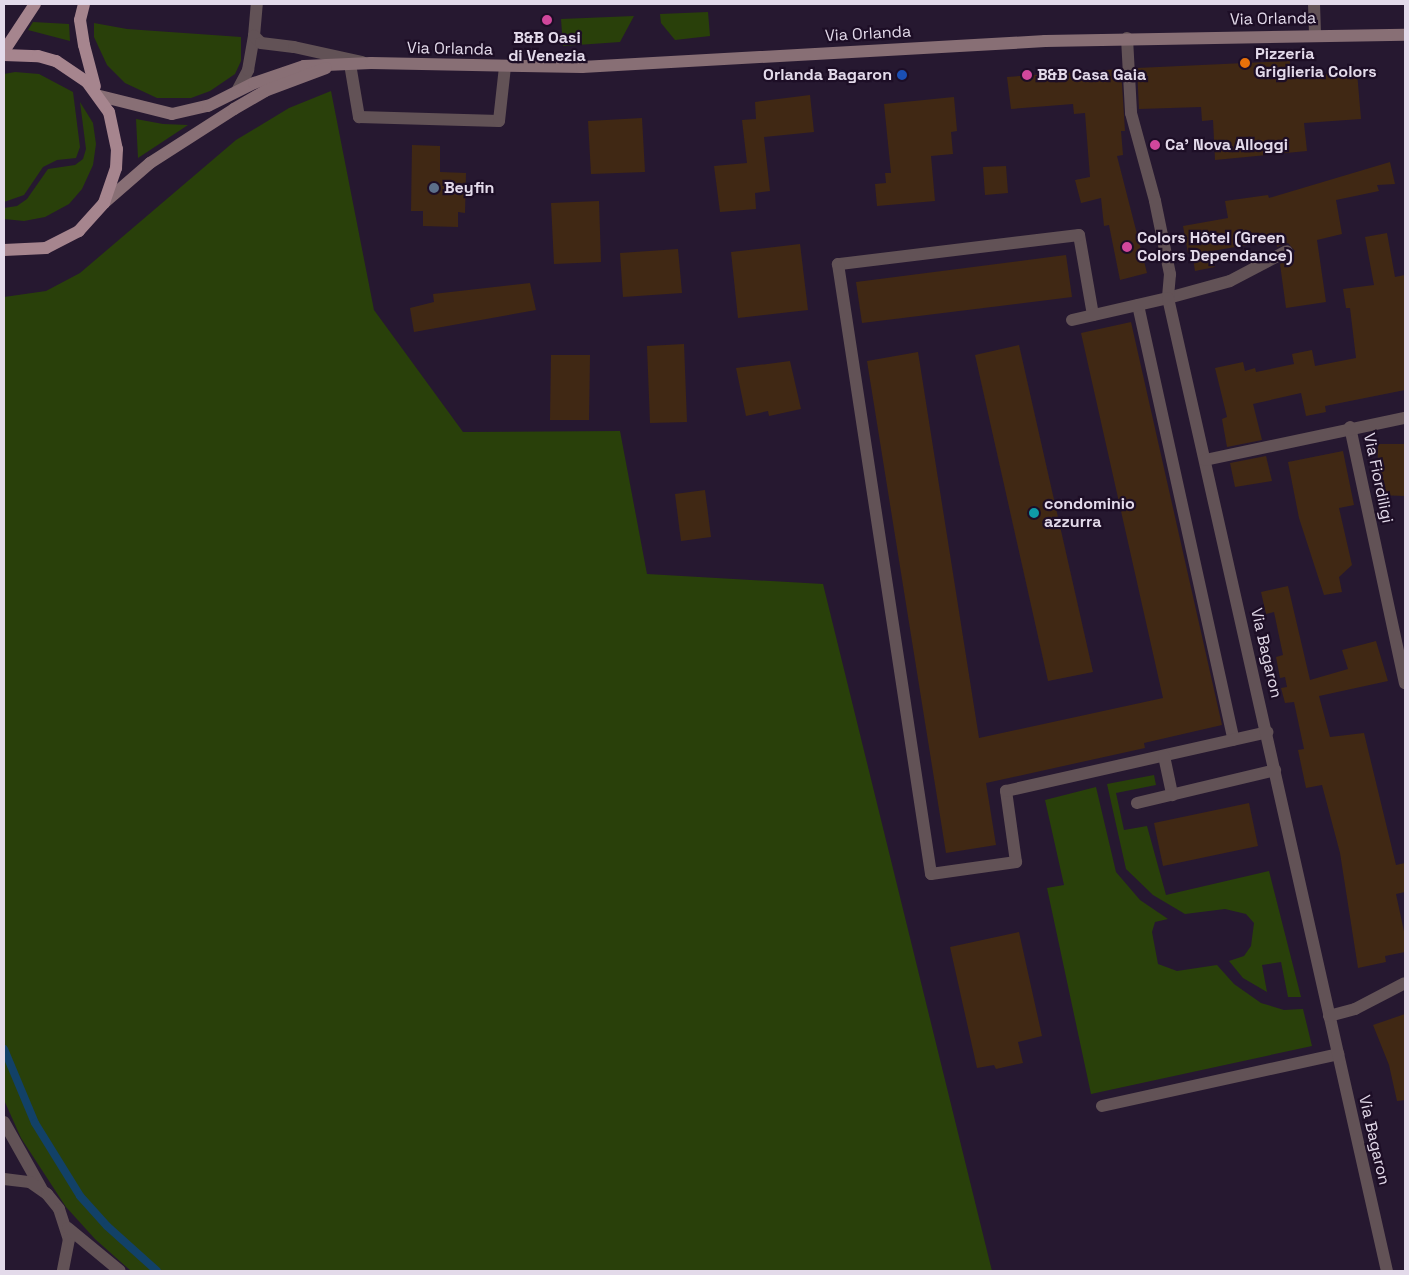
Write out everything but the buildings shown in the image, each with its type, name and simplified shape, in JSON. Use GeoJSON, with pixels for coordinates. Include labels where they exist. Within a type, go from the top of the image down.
{"type":"FeatureCollection","features":[{"type":"Feature","properties":{"kind":"main road"},"geometry":{"type":"LineString","coordinates":[[4,51],[35,4]]}},
{"type":"Feature","properties":{"kind":"main road"},"geometry":{"type":"LineString","coordinates":[[4,250],[27,252],[63,241],[79,231],[104,203],[116,168],[118,149],[112,121],[88,68],[80,20],[84,4]]}},
{"type":"Feature","properties":{"kind":"main road","name":"Via Orlanda"},"geometry":{"type":"LineString","coordinates":[[100,96],[172,114],[208,106],[236,91],[298,68],[333,65],[582,67],[1127,38],[1405,35]]}},
{"type":"Feature","properties":{"kind":"main road"},"geometry":{"type":"LineString","coordinates":[[4,55],[38,56],[56,61],[87,82],[100,96]]}},
{"type":"Feature","properties":{"kind":"main road","name":"Via Orlanda"},"geometry":{"type":"LineString","coordinates":[[104,203],[150,163],[234,108],[265,91],[333,65]]}},
{"type":"Feature","properties":{"kind":"street"},"geometry":{"type":"LineString","coordinates":[[236,91],[248,70],[257,4]]}},
{"type":"Feature","properties":{"kind":"street"},"geometry":{"type":"LineString","coordinates":[[1314,4],[1315,35]]}},
{"type":"Feature","properties":{"kind":"street"},"geometry":{"type":"LineString","coordinates":[[254,36],[260,43],[334,54],[367,64]]}},
{"type":"Feature","properties":{"kind":"street","name":"Via Bagaron"},"geometry":{"type":"LineString","coordinates":[[1127,38],[1131,113],[1161,228],[1170,274],[1168,298],[1387,1271]]}},
{"type":"Feature","properties":{"kind":"street"},"geometry":{"type":"LineString","coordinates":[[350,64],[359,117],[499,121],[505,67]]}},
{"type":"Feature","properties":{"kind":"street"},"geometry":{"type":"LineString","coordinates":[[1093,315],[1079,235],[838,264],[931,874],[1016,862],[1006,791],[1267,732]]}},
{"type":"Feature","properties":{"kind":"street"},"geometry":{"type":"LineString","coordinates":[[1072,320],[1168,298],[1230,281],[1287,251]]}},
{"type":"Feature","properties":{"kind":"street"},"geometry":{"type":"LineString","coordinates":[[1138,305],[1234,740]]}},
{"type":"Feature","properties":{"kind":"street","name":"Via Fiordiligi"},"geometry":{"type":"LineString","coordinates":[[1205,460],[1350,427],[1405,418]]}},
{"type":"Feature","properties":{"kind":"street","name":"Via Fiordiligi"},"geometry":{"type":"LineString","coordinates":[[1350,427],[1405,683]]}},
{"type":"Feature","properties":{"kind":"street"},"geometry":{"type":"LineString","coordinates":[[1164,756],[1172,795]]}},
{"type":"Feature","properties":{"kind":"street"},"geometry":{"type":"LineString","coordinates":[[1138,803],[1275,770]]}},
{"type":"Feature","properties":{"kind":"street"},"geometry":{"type":"LineString","coordinates":[[1330,1016],[1354,1009],[1405,984]]}},
{"type":"Feature","properties":{"kind":"street"},"geometry":{"type":"LineString","coordinates":[[1102,1106],[1338,1054]]}},
{"type":"Feature","properties":{"kind":"street"},"geometry":{"type":"LineString","coordinates":[[4,1122],[41,1188],[53,1200],[68,1228],[120,1271]]}},
{"type":"Feature","properties":{"kind":"street"},"geometry":{"type":"LineString","coordinates":[[4,1179],[20,1179],[41,1188]]}},
{"type":"Feature","properties":{"kind":"street"},"geometry":{"type":"LineString","coordinates":[[63,1271],[68,1249],[68,1228]]}},
{"type":"Feature","properties":{"kind":"green space"},"geometry":{"type":"Polygon","coordinates":[[[708,12],[710,36],[675,40],[661,23],[660,14],[708,12]]]}},
{"type":"Feature","properties":{"kind":"green space"},"geometry":{"type":"Polygon","coordinates":[[[634,16],[620,42],[563,46],[561,19],[634,16]]]}},
{"type":"Feature","properties":{"kind":"green space"},"geometry":{"type":"Polygon","coordinates":[[[33,22],[69,24],[70,41],[28,30],[33,22]]]}},
{"type":"Feature","properties":{"kind":"green space"},"geometry":{"type":"Polygon","coordinates":[[[94,23],[127,29],[241,37],[241,61],[235,74],[210,91],[191,98],[157,98],[125,83],[107,65],[94,37],[94,23]]]}},
{"type":"Feature","properties":{"kind":"green space"},"geometry":{"type":"Polygon","coordinates":[[[15,72],[39,74],[73,92],[80,147],[76,158],[57,160],[43,167],[24,195],[4,202],[4,74],[15,72]]]}},
{"type":"Feature","properties":{"kind":"green space"},"geometry":{"type":"Polygon","coordinates":[[[331,91],[374,310],[463,432],[620,431],[647,574],[823,584],[992,1271],[131,1271],[95,1239],[66,1207],[21,1138],[4,1100],[4,297],[46,291],[80,273],[236,140],[289,108],[331,91]]]}},
{"type":"Feature","properties":{"kind":"green space"},"geometry":{"type":"Polygon","coordinates":[[[80,102],[93,123],[96,144],[93,165],[82,189],[69,204],[45,217],[24,221],[4,219],[4,208],[17,206],[27,199],[48,169],[75,165],[83,159],[86,149],[80,102]]]}},
{"type":"Feature","properties":{"kind":"green space"},"geometry":{"type":"Polygon","coordinates":[[[136,119],[163,124],[188,125],[138,158],[136,119]]]}},
{"type":"Feature","properties":{"kind":"green space"},"geometry":{"type":"Polygon","coordinates":[[[1154,775],[1156,785],[1116,793],[1124,830],[1147,826],[1166,895],[1269,871],[1301,997],[1288,997],[1281,962],[1262,965],[1267,992],[1243,978],[1229,961],[1244,956],[1251,946],[1254,923],[1246,914],[1225,909],[1185,914],[1153,895],[1126,869],[1107,784],[1154,775]]]}},
{"type":"Feature","properties":{"kind":"green space"},"geometry":{"type":"Polygon","coordinates":[[[1096,787],[1116,872],[1140,900],[1168,919],[1155,922],[1152,932],[1158,964],[1177,971],[1217,965],[1234,984],[1261,1003],[1284,1010],[1303,1009],[1312,1046],[1091,1094],[1047,888],[1064,885],[1045,800],[1096,787]]]}},
{"type":"Feature","properties":{"kind":"waterway"},"geometry":{"type":"LineString","coordinates":[[4,1049],[35,1123],[80,1196],[107,1226],[157,1271]]}},
{"type":"Feature","properties":{"kind":"place","name":"B&B Oasi di Venezia"},"geometry":{"type":"Point","coordinates":[547,20]}},
{"type":"Feature","properties":{"kind":"place","name":"Pizzeria Griglieria Colors"},"geometry":{"type":"Point","coordinates":[1245,63]}},
{"type":"Feature","properties":{"kind":"place","name":"Orlanda Bagaron"},"geometry":{"type":"Point","coordinates":[902,75]}},
{"type":"Feature","properties":{"kind":"place","name":"B&B Casa Gaia"},"geometry":{"type":"Point","coordinates":[1027,75]}},
{"type":"Feature","properties":{"kind":"place","name":"Ca' Nova Alloggi"},"geometry":{"type":"Point","coordinates":[1155,145]}},
{"type":"Feature","properties":{"kind":"place","name":"Beyfin"},"geometry":{"type":"Point","coordinates":[434,188]}},
{"type":"Feature","properties":{"kind":"place","name":"Colors Hôtel (Green Colors Dependance)"},"geometry":{"type":"Point","coordinates":[1127,247]}},
{"type":"Feature","properties":{"kind":"place","name":"condominio azzurra"},"geometry":{"type":"Point","coordinates":[1034,513]}}]}
